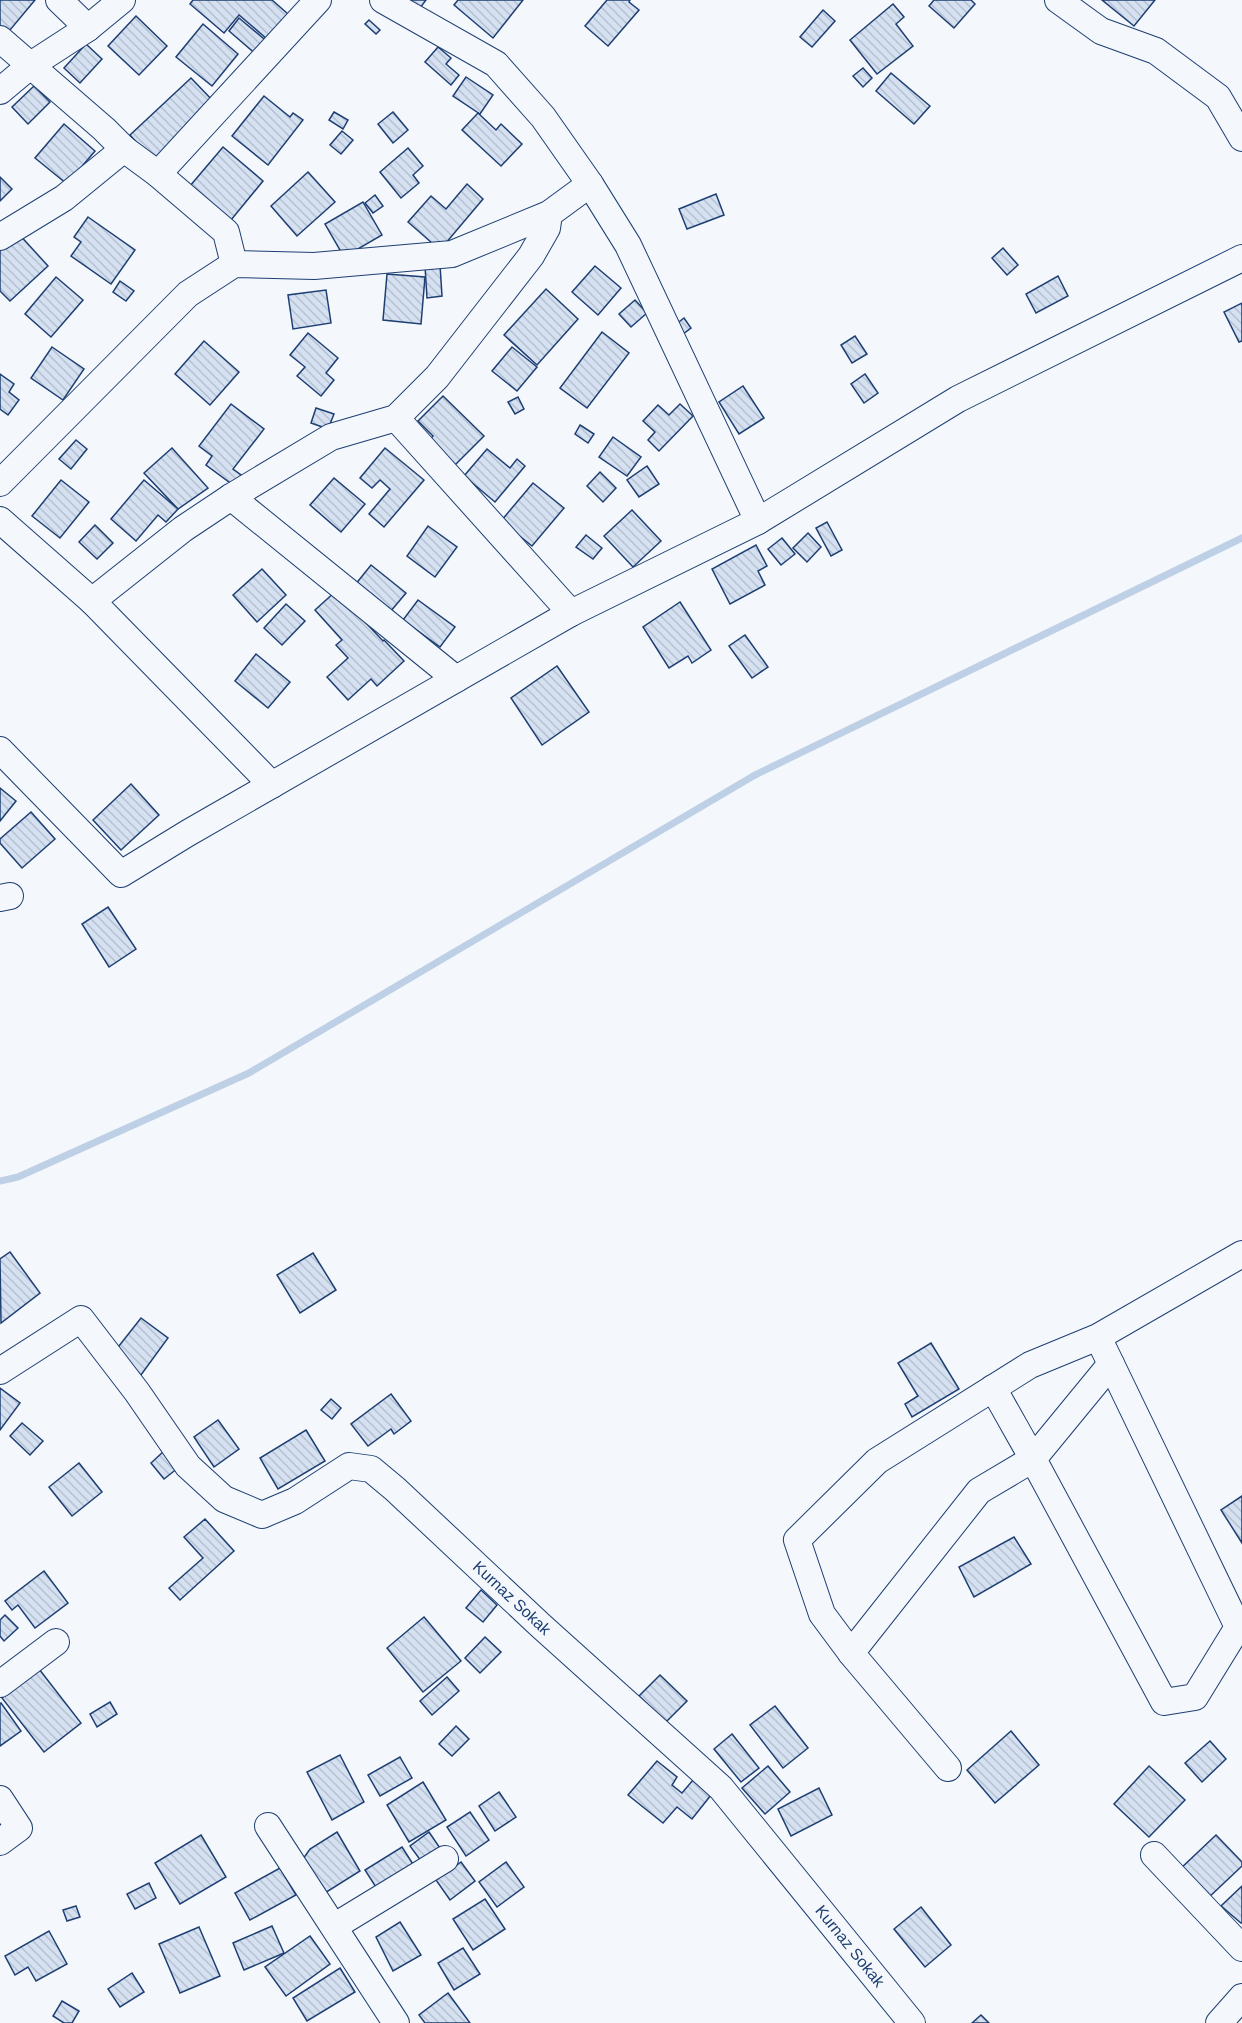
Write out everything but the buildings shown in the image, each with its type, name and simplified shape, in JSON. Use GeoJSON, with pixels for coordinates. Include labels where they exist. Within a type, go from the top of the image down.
{"type":"FeatureCollection","features":[{"type":"Feature","properties":{"kind":"street"},"geometry":{"type":"LineString","coordinates":[[59,0],[88,28]]}},
{"type":"Feature","properties":{"kind":"street"},"geometry":{"type":"LineString","coordinates":[[0,91],[31,64],[88,28],[122,0]]}},
{"type":"Feature","properties":{"kind":"street"},"geometry":{"type":"LineString","coordinates":[[158,174],[318,0]]}},
{"type":"Feature","properties":{"kind":"street"},"geometry":{"type":"LineString","coordinates":[[383,0],[496,64],[543,117],[590,184],[628,245],[758,521]]}},
{"type":"Feature","properties":{"kind":"street"},"geometry":{"type":"LineString","coordinates":[[1059,0],[1101,31],[1156,51],[1218,97],[1242,138]]}},
{"type":"Feature","properties":{"kind":"street"},"geometry":{"type":"LineString","coordinates":[[0,39],[31,64],[124,149],[158,174],[226,232],[234,264]]}},
{"type":"Feature","properties":{"kind":"street"},"geometry":{"type":"LineString","coordinates":[[0,237],[64,198],[124,149]]}},
{"type":"Feature","properties":{"kind":"street"},"geometry":{"type":"LineString","coordinates":[[0,483],[188,294],[234,264],[314,266],[452,254],[549,214],[590,184]]}},
{"type":"Feature","properties":{"kind":"street"},"geometry":{"type":"LineString","coordinates":[[92,601],[183,529],[231,497],[331,437],[396,418],[437,377],[531,256],[547,228],[549,214]]}},
{"type":"Feature","properties":{"kind":"street"},"geometry":{"type":"LineString","coordinates":[[0,750],[121,874],[272,784],[571,612],[758,521],[958,399],[1242,258]]}},
{"type":"Feature","properties":{"kind":"street"},"geometry":{"type":"LineString","coordinates":[[396,418],[571,612]]}},
{"type":"Feature","properties":{"kind":"street"},"geometry":{"type":"LineString","coordinates":[[231,497],[456,679]]}},
{"type":"Feature","properties":{"kind":"street"},"geometry":{"type":"LineString","coordinates":[[0,520],[92,601],[272,784]]}},
{"type":"Feature","properties":{"kind":"street"},"geometry":{"type":"LineString","coordinates":[[948,1768],[851,1653],[822,1614],[797,1540],[877,1461],[1030,1365],[1098,1337],[1242,1254]]}},
{"type":"Feature","properties":{"kind":"street","name":"Kurnaz Sokak"},"geometry":{"type":"LineString","coordinates":[[0,1371],[81,1319],[137,1392],[188,1466],[224,1499],[262,1515],[296,1501],[349,1466],[370,1469],[395,1489],[540,1625],[721,1788],[912,2023]]}},
{"type":"Feature","properties":{"kind":"street"},"geometry":{"type":"LineString","coordinates":[[993,1388],[1164,1702],[1194,1697],[1238,1627],[1098,1337]]}},
{"type":"Feature","properties":{"kind":"street"},"geometry":{"type":"LineString","coordinates":[[851,1653],[979,1491],[1033,1459],[1111,1364]]}},
{"type":"Feature","properties":{"kind":"street"},"geometry":{"type":"LineString","coordinates":[[0,1684],[56,1642]]}},
{"type":"Feature","properties":{"kind":"street"},"geometry":{"type":"LineString","coordinates":[[0,1799],[20,1828],[0,1842]]}},
{"type":"Feature","properties":{"kind":"street"},"geometry":{"type":"LineString","coordinates":[[268,1826],[396,2023]]}},
{"type":"Feature","properties":{"kind":"street"},"geometry":{"type":"LineString","coordinates":[[1154,1855],[1242,1948]]}},
{"type":"Feature","properties":{"kind":"street"},"geometry":{"type":"LineString","coordinates":[[334,1926],[445,1859]]}},
{"type":"Feature","properties":{"kind":"street"},"geometry":{"type":"LineString","coordinates":[[1219,2023],[1242,1997]]}},
{"type":"Feature","properties":{"kind":"waterway"},"geometry":{"type":"LineString","coordinates":[[0,1181],[18,1177],[249,1073],[755,775],[1242,538]]}}]}
